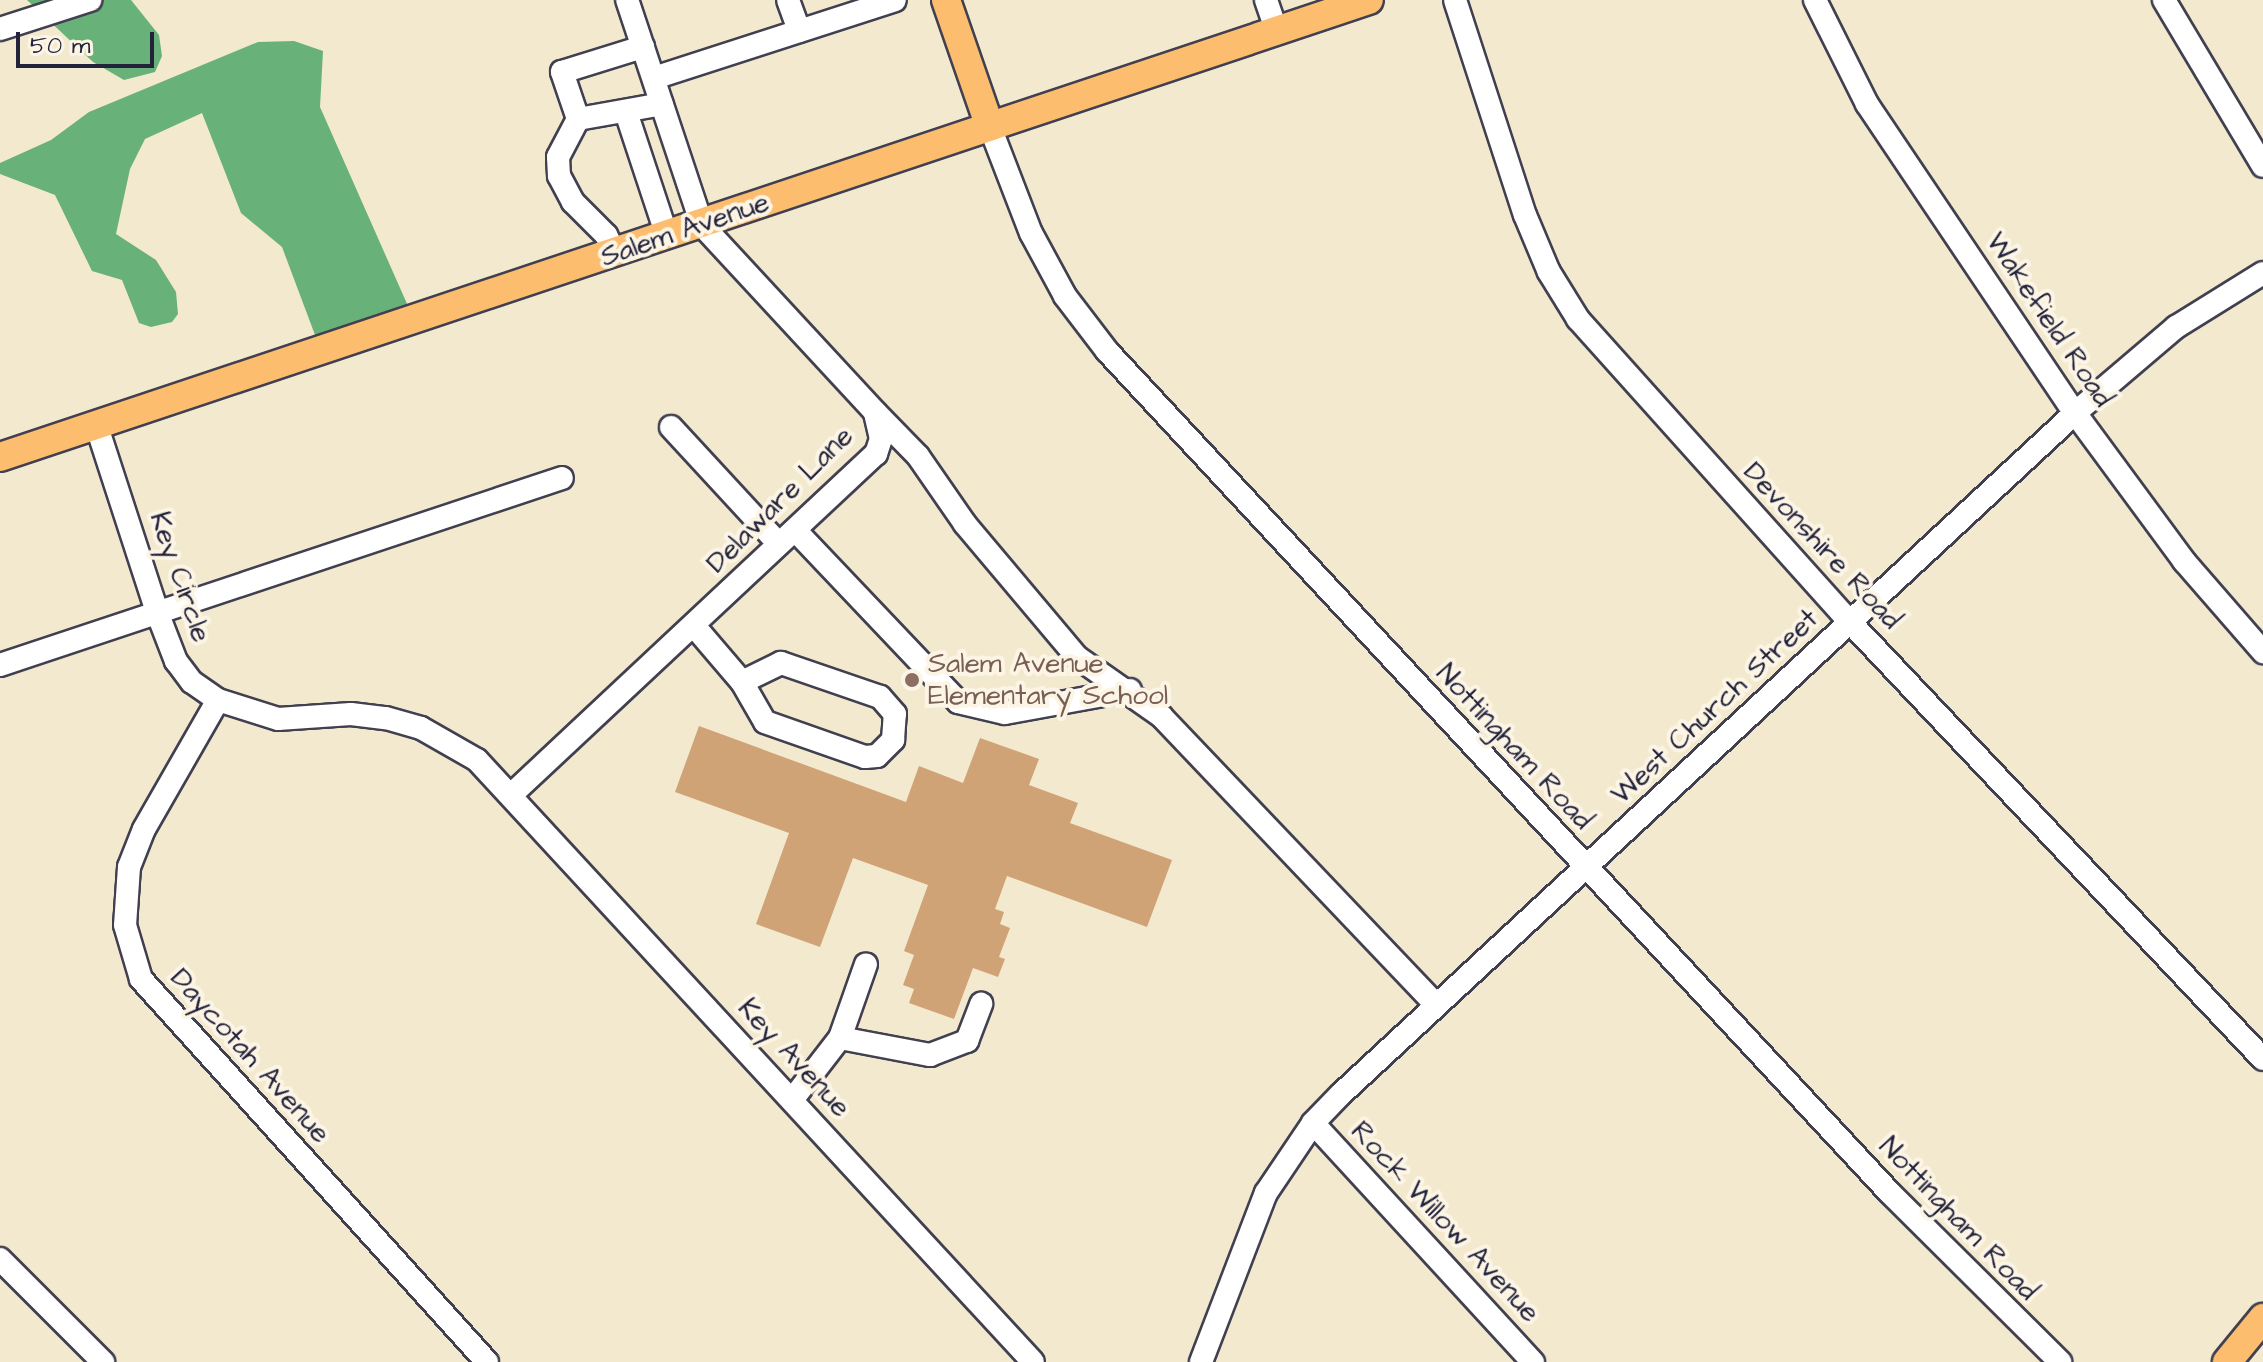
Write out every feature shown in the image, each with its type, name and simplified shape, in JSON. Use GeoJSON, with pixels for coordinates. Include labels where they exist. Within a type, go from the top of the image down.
{"type":"FeatureCollection","features":[{"type":"Feature","properties":{"kind":"main road"},"geometry":{"type":"LineString","coordinates":[[946,0],[990,127]]}},
{"type":"Feature","properties":{"kind":"main road","name":"Salem Avenue"},"geometry":{"type":"LineString","coordinates":[[0,457],[1369,0]]}},
{"type":"Feature","properties":{"kind":"main road"},"geometry":{"type":"LineString","coordinates":[[2227,1362],[2263,1318]]}},
{"type":"Feature","properties":{"kind":"street"},"geometry":{"type":"LineString","coordinates":[[0,29],[90,0]]}},
{"type":"Feature","properties":{"kind":"street"},"geometry":{"type":"LineString","coordinates":[[627,0],[702,225]]}},
{"type":"Feature","properties":{"kind":"street"},"geometry":{"type":"LineString","coordinates":[[788,0],[799,31]]}},
{"type":"Feature","properties":{"kind":"street"},"geometry":{"type":"LineString","coordinates":[[654,78],[895,0]]}},
{"type":"Feature","properties":{"kind":"street"},"geometry":{"type":"LineString","coordinates":[[1266,0],[1277,32]]}},
{"type":"Feature","properties":{"kind":"street","name":"Devonshire Road"},"geometry":{"type":"LineString","coordinates":[[1455,0],[1525,215],[1549,272],[1578,319],[1850,622],[2263,1059]]}},
{"type":"Feature","properties":{"kind":"street","name":"Wakefield Road"},"geometry":{"type":"LineString","coordinates":[[1815,0],[1867,104],[2075,413],[2157,526],[2263,652]]}},
{"type":"Feature","properties":{"kind":"street"},"geometry":{"type":"LineString","coordinates":[[2164,0],[2263,166]]}},
{"type":"Feature","properties":{"kind":"street"},"geometry":{"type":"LineString","coordinates":[[615,254],[606,235],[573,202],[559,176],[558,157],[578,119],[562,72],[643,47]]}},
{"type":"Feature","properties":{"kind":"street"},"geometry":{"type":"LineString","coordinates":[[578,119],[662,104]]}},
{"type":"Feature","properties":{"kind":"street"},"geometry":{"type":"LineString","coordinates":[[626,112],[667,236]]}},
{"type":"Feature","properties":{"kind":"street","name":"Nottingham Road"},"geometry":{"type":"LineString","coordinates":[[990,127],[1031,233],[1065,296],[1107,351],[1584,868],[1890,1193],[2060,1362]]}},
{"type":"Feature","properties":{"kind":"street","name":"Delaware Lane"},"geometry":{"type":"LineString","coordinates":[[511,795],[695,627],[876,454],[881,428],[875,412],[702,225]]}},
{"type":"Feature","properties":{"kind":"street","name":"West Church Street"},"geometry":{"type":"LineString","coordinates":[[1201,1362],[1266,1193],[1313,1123],[1436,1005],[2075,413],[2176,327],[2263,273]]}},
{"type":"Feature","properties":{"kind":"street"},"geometry":{"type":"LineString","coordinates":[[875,412],[918,456],[965,524],[1077,657],[1130,690],[1161,716],[1436,1005]]}},
{"type":"Feature","properties":{"kind":"street","name":"Key Circle"},"geometry":{"type":"LineString","coordinates":[[97,427],[157,612],[176,661],[192,682],[218,700],[278,719],[351,714],[421,728],[477,760],[511,795]]}},
{"type":"Feature","properties":{"kind":"street"},"geometry":{"type":"LineString","coordinates":[[671,427],[940,688],[974,709],[1023,712],[1130,690]]}},
{"type":"Feature","properties":{"kind":"street"},"geometry":{"type":"LineString","coordinates":[[0,665],[562,478]]}},
{"type":"Feature","properties":{"kind":"street"},"geometry":{"type":"LineString","coordinates":[[695,627],[742,682],[756,713],[775,727],[865,757],[885,751],[893,740],[895,714],[880,697],[781,663],[742,682]]}},
{"type":"Feature","properties":{"kind":"street","name":"Daycotah Avenue"},"geometry":{"type":"LineString","coordinates":[[218,700],[144,829],[129,867],[123,897],[133,958],[160,1005],[487,1362]]}},
{"type":"Feature","properties":{"kind":"street","name":"Key Avenue"},"geometry":{"type":"LineString","coordinates":[[511,795],[1033,1362]]}},
{"type":"Feature","properties":{"kind":"street"},"geometry":{"type":"LineString","coordinates":[[792,1100],[840,1038],[866,964]]}},
{"type":"Feature","properties":{"kind":"street"},"geometry":{"type":"LineString","coordinates":[[840,1038],[930,1055],[967,1041],[981,1004]]}},
{"type":"Feature","properties":{"kind":"street","name":"Rock Willow Avenue"},"geometry":{"type":"LineString","coordinates":[[1313,1123],[1533,1362]]}},
{"type":"Feature","properties":{"kind":"street"},"geometry":{"type":"LineString","coordinates":[[0,1259],[103,1362]]}},
{"type":"Feature","properties":{"kind":"green space"},"geometry":{"type":"Polygon","coordinates":[[[27,0],[131,0],[159,35],[162,56],[155,72],[124,80],[93,62],[27,0]]]}},
{"type":"Feature","properties":{"kind":"green space"},"geometry":{"type":"Polygon","coordinates":[[[294,41],[323,51],[320,107],[408,306],[315,335],[282,247],[241,213],[202,113],[145,139],[130,169],[116,234],[156,260],[176,292],[178,314],[172,322],[151,327],[139,323],[122,280],[92,271],[55,195],[0,174],[0,163],[51,140],[89,112],[258,42],[294,41]]]}},
{"type":"Feature","properties":{"kind":"building"},"geometry":{"type":"Polygon","coordinates":[[[699,726],[906,802],[919,766],[963,783],[980,738],[1039,759],[1029,785],[1078,803],[1070,823],[1172,860],[1147,927],[1007,876],[995,909],[1004,912],[1000,924],[1010,928],[999,957],[1005,959],[998,977],[973,968],[954,1019],[909,1003],[914,989],[903,985],[914,955],[904,951],[928,885],[853,858],[820,947],[756,924],[789,833],[675,792],[699,726]]]}},
{"type":"Feature","properties":{"kind":"place","name":"Salem Avenue Elementary School"},"geometry":{"type":"Point","coordinates":[912,680]}}]}
